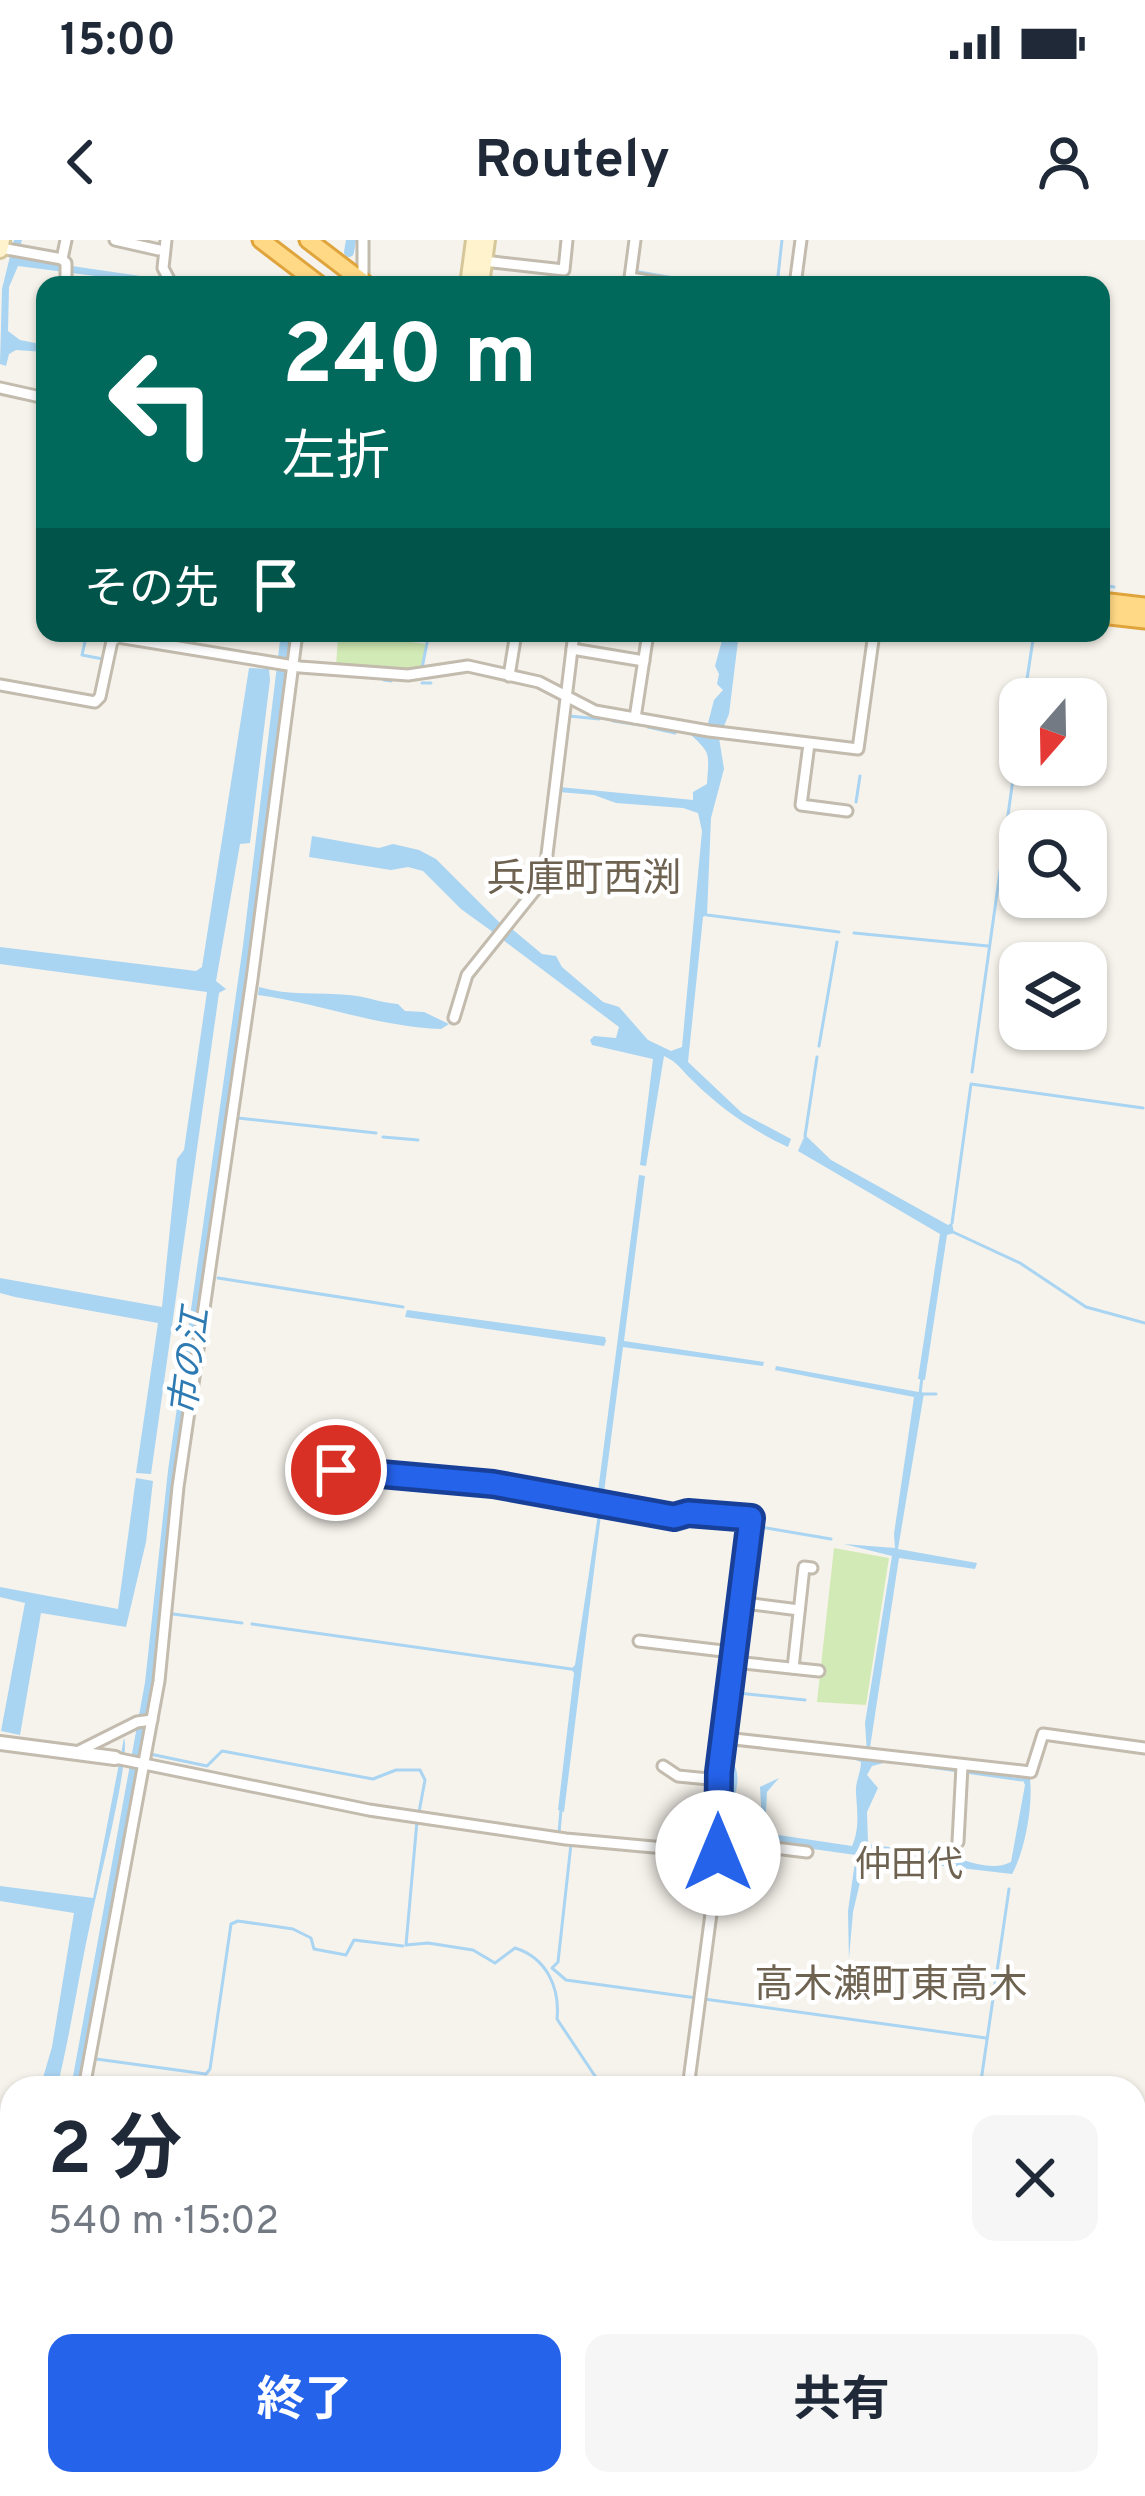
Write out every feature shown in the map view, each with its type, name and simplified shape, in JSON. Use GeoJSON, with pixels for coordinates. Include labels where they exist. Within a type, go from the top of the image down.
{"type":"FeatureCollection","features":[{"type":"Feature","properties":{"kind":"highway"},"geometry":{"type":"LineString","coordinates":[[261,240],[309,276]]}},
{"type":"Feature","properties":{"kind":"highway"},"geometry":{"type":"LineString","coordinates":[[309,240],[357,276]]}},
{"type":"Feature","properties":{"kind":"highway"},"geometry":{"type":"LineString","coordinates":[[1110,602],[1145,606]]}},
{"type":"Feature","properties":{"kind":"highway"},"geometry":{"type":"LineString","coordinates":[[1110,616],[1145,620]]}},
{"type":"Feature","properties":{"kind":"main road"},"geometry":{"type":"LineString","coordinates":[[469,276],[474,240]]}},
{"type":"Feature","properties":{"kind":"main road"},"geometry":{"type":"LineString","coordinates":[[482,276],[487,240]]}},
{"type":"Feature","properties":{"kind":"street"},"geometry":{"type":"LineString","coordinates":[[6,249],[65,270],[66,240]]}},
{"type":"Feature","properties":{"kind":"street"},"geometry":{"type":"LineString","coordinates":[[115,240],[159,250]]}},
{"type":"Feature","properties":{"kind":"street"},"geometry":{"type":"LineString","coordinates":[[166,240],[163,268],[167,276]]}},
{"type":"Feature","properties":{"kind":"street"},"geometry":{"type":"LineString","coordinates":[[363,240],[360,264],[364,276]]}},
{"type":"Feature","properties":{"kind":"street"},"geometry":{"type":"LineString","coordinates":[[563,276],[567,240]]}},
{"type":"Feature","properties":{"kind":"street"},"geometry":{"type":"LineString","coordinates":[[625,240],[635,240],[633,276]]}},
{"type":"Feature","properties":{"kind":"street"},"geometry":{"type":"LineString","coordinates":[[796,276],[801,240]]}},
{"type":"Feature","properties":{"kind":"street"},"geometry":{"type":"LineString","coordinates":[[484,261],[564,270]]}},
{"type":"Feature","properties":{"kind":"street"},"geometry":{"type":"LineString","coordinates":[[0,388],[36,396]]}},
{"type":"Feature","properties":{"kind":"street"},"geometry":{"type":"LineString","coordinates":[[0,685],[95,703],[100,698],[109,642]]}},
{"type":"Feature","properties":{"kind":"street"},"geometry":{"type":"LineString","coordinates":[[148,642],[292,666],[408,675],[468,666],[539,682],[596,711],[722,733],[858,749],[873,642]]}},
{"type":"Feature","properties":{"kind":"street"},"geometry":{"type":"LineString","coordinates":[[86,2076],[152,1720],[178,1487],[296,642]]}},
{"type":"Feature","properties":{"kind":"street"},"geometry":{"type":"LineString","coordinates":[[509,676],[515,642]]}},
{"type":"Feature","properties":{"kind":"street"},"geometry":{"type":"LineString","coordinates":[[454,1018],[467,975],[544,878],[575,642]]}},
{"type":"Feature","properties":{"kind":"street"},"geometry":{"type":"LineString","coordinates":[[634,718],[647,642]]}},
{"type":"Feature","properties":{"kind":"street"},"geometry":{"type":"LineString","coordinates":[[576,650],[644,661]]}},
{"type":"Feature","properties":{"kind":"street"},"geometry":{"type":"LineString","coordinates":[[809,744],[801,805],[847,811]]}},
{"type":"Feature","properties":{"kind":"street"},"geometry":{"type":"LineString","coordinates":[[336,1470],[493,1484],[674,1517],[688,1513],[751,1518],[731,1739],[718,1780],[719,1847],[690,2076]]}},
{"type":"Feature","properties":{"kind":"street"},"geometry":{"type":"LineString","coordinates":[[793,1668],[804,1567],[812,1568]]}},
{"type":"Feature","properties":{"kind":"street"},"geometry":{"type":"LineString","coordinates":[[752,1604],[799,1610]]}},
{"type":"Feature","properties":{"kind":"street"},"geometry":{"type":"LineString","coordinates":[[639,1641],[723,1651],[738,1660],[819,1671]]}},
{"type":"Feature","properties":{"kind":"street"},"geometry":{"type":"LineString","coordinates":[[68,1755],[137,1722],[152,1720]]}},
{"type":"Feature","properties":{"kind":"street"},"geometry":{"type":"LineString","coordinates":[[731,1739],[868,1752],[962,1770],[1031,1772],[1043,1734],[1145,1748]]}},
{"type":"Feature","properties":{"kind":"street"},"geometry":{"type":"LineString","coordinates":[[0,1743],[68,1755],[122,1760],[146,1757],[322,1801],[566,1839],[807,1852]]}},
{"type":"Feature","properties":{"kind":"street"},"geometry":{"type":"LineString","coordinates":[[663,1766],[678,1776],[718,1780]]}},
{"type":"Feature","properties":{"kind":"street"},"geometry":{"type":"LineString","coordinates":[[958,1842],[962,1770]]}},
{"type":"Feature","properties":{"kind":"green space"},"geometry":{"type":"Polygon","coordinates":[[[338,642],[426,644],[422,670],[336,667],[338,642]]]}},
{"type":"Feature","properties":{"kind":"green space"},"geometry":{"type":"Polygon","coordinates":[[[834,1548],[889,1558],[866,1705],[817,1702],[834,1548]]]}},
{"type":"Feature","properties":{"kind":"water"},"geometry":{"type":"Polygon","coordinates":[[[14,240],[22,240],[17,258],[140,276],[95,276],[18,266],[9,287],[8,331],[36,343],[36,351],[16,350],[9,354],[6,366],[0,364],[2,289],[14,240]]]}},
{"type":"Feature","properties":{"kind":"water"},"geometry":{"type":"Polygon","coordinates":[[[722,642],[738,642],[729,714],[719,738],[724,769],[711,818],[707,915],[703,917],[688,1062],[742,1113],[791,1139],[788,1147],[750,1126],[664,1056],[646,1166],[640,1165],[653,1059],[592,1045],[594,1036],[616,1038],[619,1027],[503,940],[512,929],[542,954],[556,956],[562,967],[603,1002],[619,1007],[648,1040],[671,1051],[682,1047],[702,831],[698,813],[616,803],[594,795],[559,792],[559,787],[693,800],[693,792],[707,784],[708,759],[690,734],[712,737],[713,728],[707,727],[714,700],[723,690],[717,684],[715,666],[722,642]]]}},
{"type":"Feature","properties":{"kind":"water"},"geometry":{"type":"Polygon","coordinates":[[[249,668],[269,669],[270,680],[250,843],[240,844],[216,981],[226,989],[219,993],[151,1474],[136,1473],[158,1323],[0,1293],[0,1278],[162,1307],[177,1159],[184,1150],[207,992],[0,964],[0,947],[196,971],[202,967],[249,668]]]}},
{"type":"Feature","properties":{"kind":"water"},"geometry":{"type":"Polygon","coordinates":[[[312,836],[419,850],[436,859],[503,926],[497,935],[461,909],[423,871],[309,857],[312,836]]]}},
{"type":"Feature","properties":{"kind":"water"},"geometry":{"type":"Polygon","coordinates":[[[259,987],[398,1004],[405,1011],[424,1012],[449,1024],[441,1029],[395,1024],[258,995],[259,987]]]}},
{"type":"Feature","properties":{"kind":"water"},"geometry":{"type":"Polygon","coordinates":[[[805,1135],[831,1160],[948,1225],[952,1223],[954,1233],[947,1235],[925,1380],[918,1379],[940,1234],[798,1151],[805,1135]]]}},
{"type":"Feature","properties":{"kind":"water"},"geometry":{"type":"Polygon","coordinates":[[[639,1175],[645,1176],[624,1341],[764,1362],[763,1366],[623,1347],[603,1500],[597,1499],[639,1175]]]}},
{"type":"Feature","properties":{"kind":"water"},"geometry":{"type":"Polygon","coordinates":[[[407,1310],[605,1337],[606,1341],[604,1346],[405,1317],[407,1310]]]}},
{"type":"Feature","properties":{"kind":"water"},"geometry":{"type":"Polygon","coordinates":[[[776,1366],[924,1393],[898,1549],[977,1563],[975,1569],[899,1558],[869,1754],[884,1763],[872,1766],[867,1775],[878,1788],[867,1812],[868,1844],[935,1852],[983,1865],[1011,1862],[1025,1785],[1022,1778],[1030,1779],[1027,1828],[1012,1874],[866,1857],[853,1912],[849,1959],[848,1911],[856,1855],[725,1837],[722,1775],[733,1744],[735,1827],[758,1831],[760,1787],[779,1778],[767,1792],[765,1833],[852,1846],[861,1762],[837,1753],[867,1753],[865,1723],[892,1556],[844,1544],[895,1548],[914,1397],[775,1370],[776,1366]]]}},
{"type":"Feature","properties":{"kind":"water"},"geometry":{"type":"Polygon","coordinates":[[[136,1478],[153,1481],[146,1542],[126,1627],[41,1613],[20,1735],[1,1731],[25,1603],[0,1597],[0,1587],[118,1609],[136,1478]]]}},
{"type":"Feature","properties":{"kind":"water"},"geometry":{"type":"Polygon","coordinates":[[[598,1514],[564,1812],[558,1810],[571,1669],[598,1514]]]}},
{"type":"Feature","properties":{"kind":"water"},"geometry":{"type":"Polygon","coordinates":[[[124,1738],[119,1795],[60,2076],[44,2076],[74,1913],[0,1901],[0,1886],[93,1898],[124,1738]]]}},
{"type":"Feature","properties":{"kind":"waterway","name":"市の江"},"geometry":{"type":"LineString","coordinates":[[349,252],[351,240]]}},
{"type":"Feature","properties":{"kind":"waterway"},"geometry":{"type":"LineString","coordinates":[[778,276],[782,240]]}},
{"type":"Feature","properties":{"kind":"waterway"},"geometry":{"type":"LineString","coordinates":[[637,276],[639,272],[662,276]]}},
{"type":"Feature","properties":{"kind":"waterway"},"geometry":{"type":"LineString","coordinates":[[1110,586],[1114,587]]}},
{"type":"Feature","properties":{"kind":"waterway"},"geometry":{"type":"LineString","coordinates":[[85,642],[82,655],[103,659]]}},
{"type":"Feature","properties":{"kind":"waterway","name":"市の江"},"geometry":{"type":"LineString","coordinates":[[78,2076],[150,1683],[173,1471],[248,946],[285,642]]}},
{"type":"Feature","properties":{"kind":"waterway"},"geometry":{"type":"LineString","coordinates":[[422,668],[427,642]]}},
{"type":"Feature","properties":{"kind":"waterway"},"geometry":{"type":"LineString","coordinates":[[1027,678],[1033,642]]}},
{"type":"Feature","properties":{"kind":"waterway"},"geometry":{"type":"LineString","coordinates":[[384,680],[391,681]]}},
{"type":"Feature","properties":{"kind":"waterway"},"geometry":{"type":"LineString","coordinates":[[422,683],[431,683]]}},
{"type":"Feature","properties":{"kind":"waterway"},"geometry":{"type":"LineString","coordinates":[[569,716],[599,719]]}},
{"type":"Feature","properties":{"kind":"waterway"},"geometry":{"type":"LineString","coordinates":[[613,721],[640,725]]}},
{"type":"Feature","properties":{"kind":"waterway"},"geometry":{"type":"LineString","coordinates":[[648,727],[675,733]]}},
{"type":"Feature","properties":{"kind":"waterway"},"geometry":{"type":"LineString","coordinates":[[856,802],[860,776]]}},
{"type":"Feature","properties":{"kind":"waterway"},"geometry":{"type":"LineString","coordinates":[[972,1072],[1012,786]]}},
{"type":"Feature","properties":{"kind":"waterway"},"geometry":{"type":"LineString","coordinates":[[707,915],[839,932]]}},
{"type":"Feature","properties":{"kind":"waterway"},"geometry":{"type":"LineString","coordinates":[[854,933],[988,946]]}},
{"type":"Feature","properties":{"kind":"waterway"},"geometry":{"type":"LineString","coordinates":[[819,1046],[837,942]]}},
{"type":"Feature","properties":{"kind":"waterway"},"geometry":{"type":"LineString","coordinates":[[805,1136],[817,1057]]}},
{"type":"Feature","properties":{"kind":"waterway"},"geometry":{"type":"LineString","coordinates":[[952,1223],[971,1084],[1143,1108]]}},
{"type":"Feature","properties":{"kind":"waterway"},"geometry":{"type":"LineString","coordinates":[[238,1118],[376,1133]]}},
{"type":"Feature","properties":{"kind":"waterway"},"geometry":{"type":"LineString","coordinates":[[383,1137],[418,1140]]}},
{"type":"Feature","properties":{"kind":"waterway"},"geometry":{"type":"LineString","coordinates":[[953,1232],[1020,1263],[1086,1307],[1145,1323]]}},
{"type":"Feature","properties":{"kind":"waterway"},"geometry":{"type":"LineString","coordinates":[[218,1278],[403,1307]]}},
{"type":"Feature","properties":{"kind":"waterway"},"geometry":{"type":"LineString","coordinates":[[922,1377],[920,1394],[936,1394]]}},
{"type":"Feature","properties":{"kind":"waterway"},"geometry":{"type":"LineString","coordinates":[[510,1493],[595,1515]]}},
{"type":"Feature","properties":{"kind":"waterway"},"geometry":{"type":"LineString","coordinates":[[689,1519],[720,1521]]}},
{"type":"Feature","properties":{"kind":"waterway"},"geometry":{"type":"LineString","coordinates":[[734,1522],[746,1523]]}},
{"type":"Feature","properties":{"kind":"waterway"},"geometry":{"type":"LineString","coordinates":[[755,1526],[831,1539]]}},
{"type":"Feature","properties":{"kind":"waterway"},"geometry":{"type":"LineString","coordinates":[[740,1657],[755,1529]]}},
{"type":"Feature","properties":{"kind":"waterway"},"geometry":{"type":"LineString","coordinates":[[173,1614],[242,1623]]}},
{"type":"Feature","properties":{"kind":"waterway"},"geometry":{"type":"LineString","coordinates":[[252,1624],[571,1669]]}},
{"type":"Feature","properties":{"kind":"waterway"},"geometry":{"type":"LineString","coordinates":[[732,1735],[739,1667]]}},
{"type":"Feature","properties":{"kind":"waterway"},"geometry":{"type":"LineString","coordinates":[[738,1693],[805,1700]]}},
{"type":"Feature","properties":{"kind":"waterway"},"geometry":{"type":"LineString","coordinates":[[150,1754],[207,1766],[222,1751],[373,1779],[396,1770],[420,1770],[425,1780],[419,1812]]}},
{"type":"Feature","properties":{"kind":"waterway"},"geometry":{"type":"LineString","coordinates":[[916,1765],[1022,1780]]}},
{"type":"Feature","properties":{"kind":"waterway"},"geometry":{"type":"LineString","coordinates":[[561,1810],[558,1843],[571,1844],[558,1962],[552,1968],[566,1980],[986,2038]]}},
{"type":"Feature","properties":{"kind":"waterway"},"geometry":{"type":"LineString","coordinates":[[417,1821],[406,1945],[428,1943],[473,1950],[495,1963],[515,1948],[535,1959],[553,1986],[557,2019],[595,2076]]}},
{"type":"Feature","properties":{"kind":"waterway"},"geometry":{"type":"LineString","coordinates":[[645,1851],[713,1862]]}},
{"type":"Feature","properties":{"kind":"waterway"},"geometry":{"type":"LineString","coordinates":[[982,2076],[1009,1889]]}},
{"type":"Feature","properties":{"kind":"waterway"},"geometry":{"type":"LineString","coordinates":[[96,2059],[206,2074],[231,1924],[238,1921],[293,1929],[311,1938],[314,1949],[346,1955],[354,1940],[403,1946]]}},
{"type":"Feature","properties":{"kind":"waterway"},"geometry":{"type":"LineString","coordinates":[[685,2076],[688,2054]]}},
{"type":"Feature","properties":{"kind":"district","name":"兵庫町西渕"},"geometry":{"type":"Point","coordinates":[584,881]}},
{"type":"Feature","properties":{"kind":"district","name":"仲田代"},"geometry":{"type":"Point","coordinates":[909,1867]}},
{"type":"Feature","properties":{"kind":"district","name":"高木瀬町東高木"},"geometry":{"type":"Point","coordinates":[891,1987]}},
{"type":"Feature","properties":{"kind":"route"},"geometry":{"type":"LineString","coordinates":[[336,1470],[493,1484],[674,1517],[688,1513],[751,1518],[719,1772],[718,1853]]}}]}
